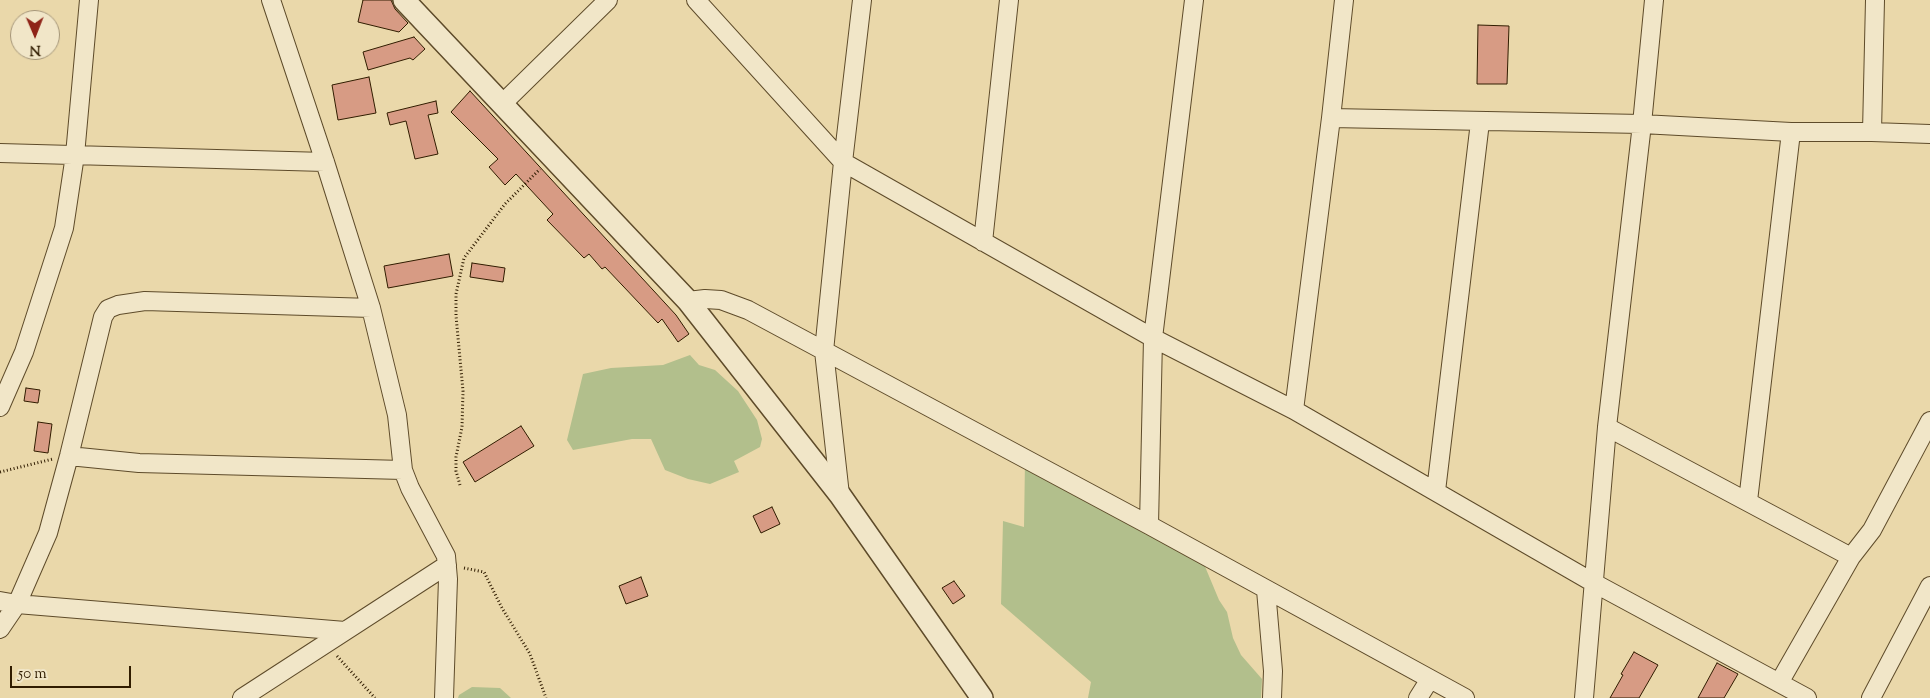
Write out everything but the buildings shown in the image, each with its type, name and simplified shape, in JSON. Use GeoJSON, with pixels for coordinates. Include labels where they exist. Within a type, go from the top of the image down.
{"type":"FeatureCollection","features":[{"type":"Feature","properties":{"kind":"street"},"geometry":{"type":"LineString","coordinates":[[0,407],[24,352],[64,228],[75,155],[90,0]]}},
{"type":"Feature","properties":{"kind":"street"},"geometry":{"type":"LineString","coordinates":[[271,0],[371,308],[397,415],[403,470],[410,488],[442,549],[447,565],[444,698]]}},
{"type":"Feature","properties":{"kind":"street"},"geometry":{"type":"LineString","coordinates":[[404,0],[688,301],[840,495],[982,698]]}},
{"type":"Feature","properties":{"kind":"street"},"geometry":{"type":"LineString","coordinates":[[502,104],[608,0]]}},
{"type":"Feature","properties":{"kind":"street"},"geometry":{"type":"LineString","coordinates":[[696,0],[843,162],[1153,338],[1294,410],[1594,583],[1807,698]]}},
{"type":"Feature","properties":{"kind":"street"},"geometry":{"type":"LineString","coordinates":[[840,495],[824,351],[862,0]]}},
{"type":"Feature","properties":{"kind":"street"},"geometry":{"type":"LineString","coordinates":[[983,242],[1009,0]]}},
{"type":"Feature","properties":{"kind":"street"},"geometry":{"type":"LineString","coordinates":[[1149,525],[1153,338],[1194,0]]}},
{"type":"Feature","properties":{"kind":"street"},"geometry":{"type":"LineString","coordinates":[[1294,410],[1344,0]]}},
{"type":"Feature","properties":{"kind":"street"},"geometry":{"type":"LineString","coordinates":[[1584,698],[1607,427],[1642,124],[1654,0]]}},
{"type":"Feature","properties":{"kind":"street"},"geometry":{"type":"LineString","coordinates":[[1872,132],[1875,0]]}},
{"type":"Feature","properties":{"kind":"street"},"geometry":{"type":"LineString","coordinates":[[1331,118],[1642,124],[1791,132],[1930,134]]}},
{"type":"Feature","properties":{"kind":"street"},"geometry":{"type":"LineString","coordinates":[[1436,491],[1480,122]]}},
{"type":"Feature","properties":{"kind":"street"},"geometry":{"type":"LineString","coordinates":[[1748,500],[1791,132]]}},
{"type":"Feature","properties":{"kind":"street"},"geometry":{"type":"LineString","coordinates":[[0,153],[325,162]]}},
{"type":"Feature","properties":{"kind":"street"},"geometry":{"type":"LineString","coordinates":[[688,301],[721,300],[748,310],[1149,525],[1465,698]]}},
{"type":"Feature","properties":{"kind":"street"},"geometry":{"type":"LineString","coordinates":[[0,628],[8,602],[48,533],[70,456],[103,317],[108,308],[145,301],[371,308]]}},
{"type":"Feature","properties":{"kind":"street"},"geometry":{"type":"LineString","coordinates":[[1779,683],[1851,557],[1872,530],[1923,449],[1930,421]]}},
{"type":"Feature","properties":{"kind":"street"},"geometry":{"type":"LineString","coordinates":[[1607,427],[1748,500],[1851,557]]}},
{"type":"Feature","properties":{"kind":"street"},"geometry":{"type":"LineString","coordinates":[[70,456],[139,463],[403,470]]}},
{"type":"Feature","properties":{"kind":"street"},"geometry":{"type":"LineString","coordinates":[[242,698],[447,565]]}},
{"type":"Feature","properties":{"kind":"street"},"geometry":{"type":"LineString","coordinates":[[1871,698],[1930,586]]}},
{"type":"Feature","properties":{"kind":"street"},"geometry":{"type":"LineString","coordinates":[[1266,590],[1273,671],[1272,698]]}},
{"type":"Feature","properties":{"kind":"street"},"geometry":{"type":"LineString","coordinates":[[8,602],[345,631]]}},
{"type":"Feature","properties":{"kind":"street"},"geometry":{"type":"LineString","coordinates":[[1418,698],[1430,679]]}},
{"type":"Feature","properties":{"kind":"path"},"geometry":{"type":"LineString","coordinates":[[460,485],[456,471],[456,457],[462,427],[463,391],[456,316],[456,294],[464,258],[505,204],[552,156]]}},
{"type":"Feature","properties":{"kind":"path"},"geometry":{"type":"LineString","coordinates":[[0,472],[41,460],[70,456]]}},
{"type":"Feature","properties":{"kind":"path"},"geometry":{"type":"LineString","coordinates":[[447,565],[484,572],[502,608],[530,654],[546,698]]}},
{"type":"Feature","properties":{"kind":"path"},"geometry":{"type":"LineString","coordinates":[[324,644],[346,664],[375,698]]}},
{"type":"Feature","properties":{"kind":"green space"},"geometry":{"type":"Polygon","coordinates":[[[690,355],[699,365],[715,370],[738,391],[757,420],[762,439],[760,447],[734,461],[739,472],[710,484],[688,479],[665,470],[651,439],[632,439],[573,450],[567,440],[583,374],[611,368],[663,365],[690,355]]]}},
{"type":"Feature","properties":{"kind":"green space"},"geometry":{"type":"Polygon","coordinates":[[[1025,461],[1201,557],[1219,600],[1227,612],[1233,638],[1241,655],[1262,679],[1261,698],[1088,698],[1091,682],[1001,604],[1003,521],[1024,527],[1025,461]]]}},
{"type":"Feature","properties":{"kind":"green space"},"geometry":{"type":"Polygon","coordinates":[[[472,687],[500,688],[511,698],[458,698],[459,695],[472,687]]]}}]}
